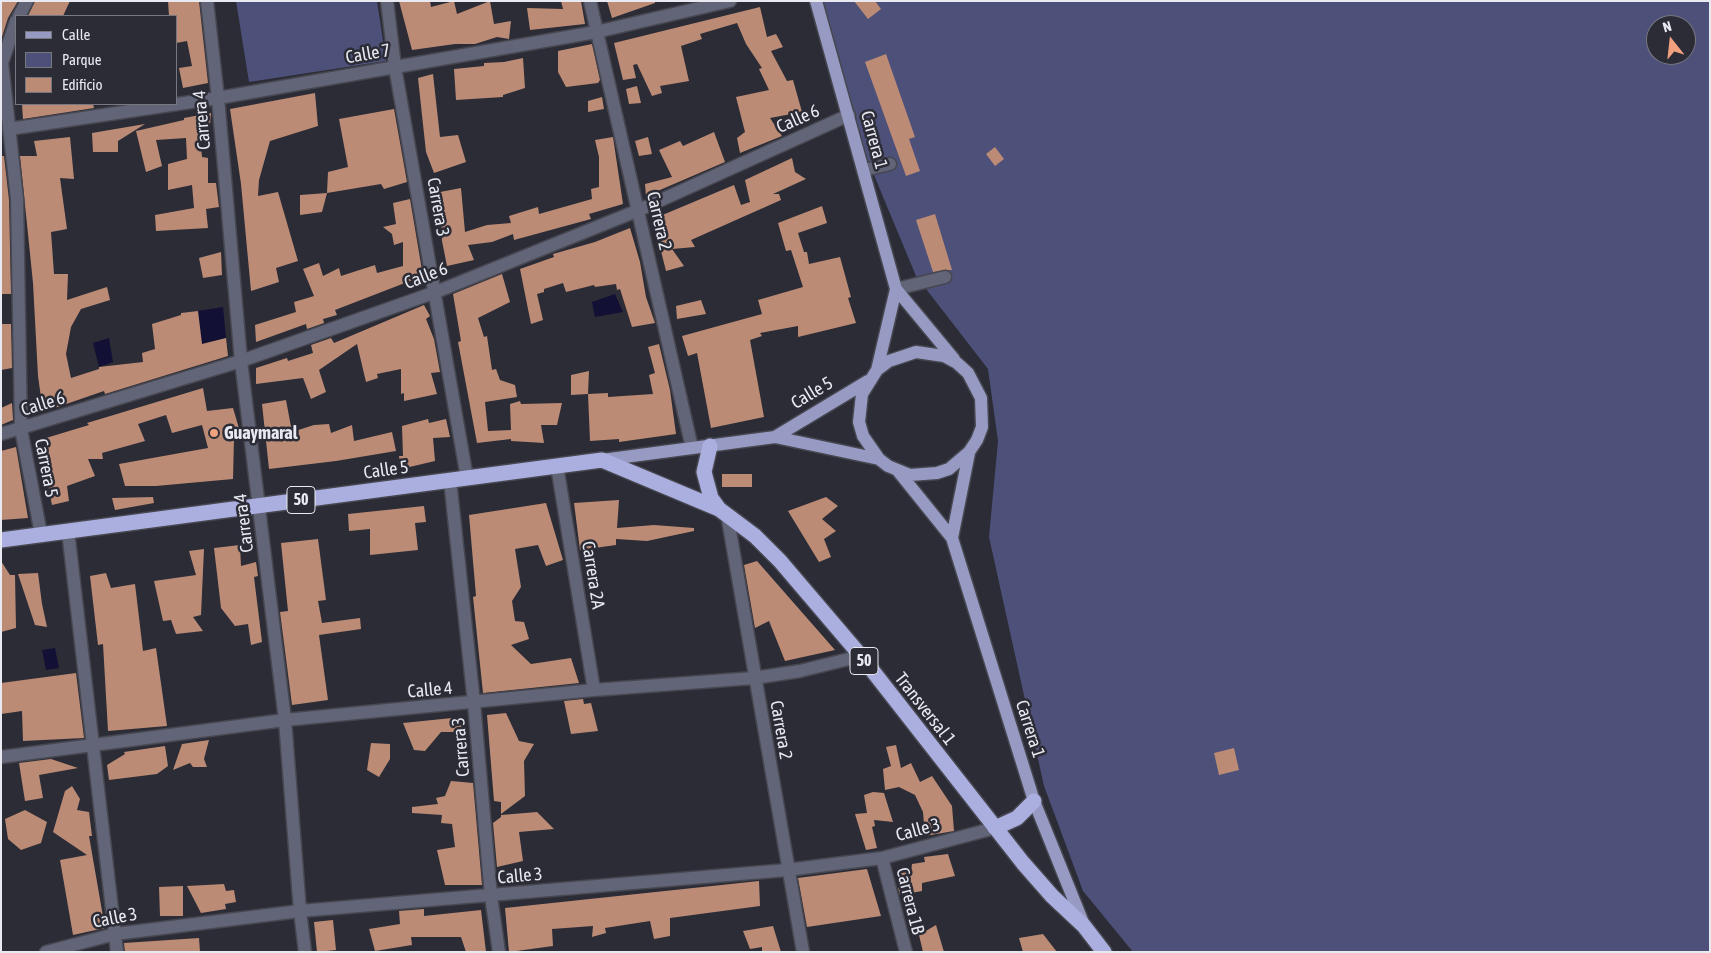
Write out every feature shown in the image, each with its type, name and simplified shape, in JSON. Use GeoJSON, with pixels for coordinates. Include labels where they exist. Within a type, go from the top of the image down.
{"type":"FeatureCollection","features":[{"type":"Feature","properties":{"kind":"highway","name":"Transversal 1"},"geometry":{"type":"LineString","coordinates":[[710,446],[706,458],[705,479],[711,498],[723,512],[755,536],[780,560],[861,656],[995,828],[1052,896],[1084,926]]}},
{"type":"Feature","properties":{"kind":"highway","name":"Calle 5"},"geometry":{"type":"LineString","coordinates":[[1,540],[602,460]]}},
{"type":"Feature","properties":{"kind":"highway","name":"Transversal 1"},"geometry":{"type":"LineString","coordinates":[[602,460],[723,512]]}},
{"type":"Feature","properties":{"kind":"highway"},"geometry":{"type":"LineString","coordinates":[[995,828],[1016,818],[1034,801]]}},
{"type":"Feature","properties":{"kind":"highway","name":"50"},"geometry":{"type":"LineString","coordinates":[[1084,926],[1104,952]]}},
{"type":"Feature","properties":{"kind":"main road","name":"Carrera 1"},"geometry":{"type":"LineString","coordinates":[[816,1],[896,288],[957,363]]}},
{"type":"Feature","properties":{"kind":"main road","name":"Carrera 1"},"geometry":{"type":"LineString","coordinates":[[877,370],[896,288]]}},
{"type":"Feature","properties":{"kind":"main road","name":"50"},"geometry":{"type":"LineString","coordinates":[[916,352],[944,356],[957,363],[976,385],[981,398],[982,427],[977,440],[969,452],[949,469],[937,473],[910,475],[898,471],[879,460],[863,436],[859,422],[862,394],[868,381],[877,370],[902,355],[916,352]]}},
{"type":"Feature","properties":{"kind":"main road","name":"Calle 5"},"geometry":{"type":"LineString","coordinates":[[775,437],[868,381]]}},
{"type":"Feature","properties":{"kind":"main road","name":"Calle 5"},"geometry":{"type":"LineString","coordinates":[[602,460],[775,437],[879,460]]}},
{"type":"Feature","properties":{"kind":"main road","name":"Carrera 1"},"geometry":{"type":"LineString","coordinates":[[952,538],[969,452]]}},
{"type":"Feature","properties":{"kind":"main road","name":"Carrera 1"},"geometry":{"type":"LineString","coordinates":[[898,471],[952,538],[1034,801],[1084,926]]}},
{"type":"Feature","properties":{"kind":"street"},"geometry":{"type":"LineString","coordinates":[[19,15],[26,1]]}},
{"type":"Feature","properties":{"kind":"street","name":"Carrera 4"},"geometry":{"type":"LineString","coordinates":[[208,1],[241,361],[285,720],[305,952]]}},
{"type":"Feature","properties":{"kind":"street","name":"Carrera 3"},"geometry":{"type":"LineString","coordinates":[[387,1],[395,67],[436,292],[467,478]]}},
{"type":"Feature","properties":{"kind":"street","name":"Carrera 2"},"geometry":{"type":"LineString","coordinates":[[590,1],[692,448]]}},
{"type":"Feature","properties":{"kind":"street","name":"Calle 7"},"geometry":{"type":"LineString","coordinates":[[178,104],[596,32],[730,1]]}},
{"type":"Feature","properties":{"kind":"street","name":"Carrera 5"},"geometry":{"type":"LineString","coordinates":[[15,24],[2,63],[17,199],[21,429],[41,534]]}},
{"type":"Feature","properties":{"kind":"street","name":"Calle 7"},"geometry":{"type":"LineString","coordinates":[[9,129],[171,105]]}},
{"type":"Feature","properties":{"kind":"street","name":"Calle 6"},"geometry":{"type":"LineString","coordinates":[[1,434],[241,361],[436,292],[639,210],[849,115]]}},
{"type":"Feature","properties":{"kind":"street"},"geometry":{"type":"LineString","coordinates":[[864,170],[890,164]]}},
{"type":"Feature","properties":{"kind":"street"},"geometry":{"type":"LineString","coordinates":[[896,288],[945,278]]}},
{"type":"Feature","properties":{"kind":"street","name":"Carrera 2A"},"geometry":{"type":"LineString","coordinates":[[557,466],[594,690]]}},
{"type":"Feature","properties":{"kind":"street","name":"Carrera 3"},"geometry":{"type":"LineString","coordinates":[[450,480],[474,703],[491,896],[499,952]]}},
{"type":"Feature","properties":{"kind":"street","name":"Carrera 2"},"geometry":{"type":"LineString","coordinates":[[723,512],[803,952]]}},
{"type":"Feature","properties":{"kind":"street"},"geometry":{"type":"LineString","coordinates":[[68,531],[117,952]]}},
{"type":"Feature","properties":{"kind":"street","name":"Calle 4"},"geometry":{"type":"LineString","coordinates":[[1,757],[285,720],[594,690],[754,678],[800,671],[861,656]]}},
{"type":"Feature","properties":{"kind":"street","name":"Calle 3"},"geometry":{"type":"LineString","coordinates":[[46,952],[115,934],[300,911],[787,870],[882,858],[995,828]]}},
{"type":"Feature","properties":{"kind":"street","name":"Carrera 1B"},"geometry":{"type":"LineString","coordinates":[[882,858],[906,952]]}},
{"type":"Feature","properties":{"kind":"green space"},"geometry":{"type":"Polygon","coordinates":[[[236,1],[377,1],[386,61],[249,82],[236,1]]]}},
{"type":"Feature","properties":{"kind":"green space"},"geometry":{"type":"Polygon","coordinates":[[[816,1],[1710,1],[1710,952],[1133,952],[1083,891],[1044,786],[989,537],[998,441],[988,369],[916,276],[849,115],[816,1]]]}},
{"type":"Feature","properties":{"kind":"shaded area"},"geometry":{"type":"Polygon","coordinates":[[[615,294],[623,312],[595,317],[592,302],[615,294]]]}},
{"type":"Feature","properties":{"kind":"shaded area"},"geometry":{"type":"Polygon","coordinates":[[[223,307],[226,338],[202,344],[198,311],[223,307]]]}},
{"type":"Feature","properties":{"kind":"shaded area"},"geometry":{"type":"Polygon","coordinates":[[[109,338],[113,362],[99,367],[93,343],[109,338]]]}},
{"type":"Feature","properties":{"kind":"shaded area"},"geometry":{"type":"Polygon","coordinates":[[[55,648],[59,668],[46,670],[42,650],[55,648]]]}},
{"type":"Feature","properties":{"kind":"building"},"geometry":{"type":"Polygon","coordinates":[[[1,1],[18,1],[8,18],[1,40],[1,1]]]}},
{"type":"Feature","properties":{"kind":"building"},"geometry":{"type":"Polygon","coordinates":[[[35,1],[70,1],[63,15],[28,15],[35,1]]]}},
{"type":"Feature","properties":{"kind":"building"},"geometry":{"type":"Polygon","coordinates":[[[168,1],[199,1],[208,83],[183,88],[179,68],[192,66],[187,41],[178,43],[178,15],[169,15],[168,1]]]}},
{"type":"Feature","properties":{"kind":"building"},"geometry":{"type":"Polygon","coordinates":[[[399,1],[430,1],[431,7],[454,1],[457,14],[490,1],[494,24],[511,21],[509,39],[497,37],[475,44],[455,44],[412,50],[399,1]]]}},
{"type":"Feature","properties":{"kind":"building"},"geometry":{"type":"Polygon","coordinates":[[[561,1],[581,1],[585,24],[530,30],[527,8],[563,9],[561,1]]]}},
{"type":"Feature","properties":{"kind":"building"},"geometry":{"type":"Polygon","coordinates":[[[607,1],[655,1],[655,3],[612,18],[607,1]]]}},
{"type":"Feature","properties":{"kind":"building"},"geometry":{"type":"Polygon","coordinates":[[[854,1],[875,1],[881,9],[868,19],[854,1]]]}},
{"type":"Feature","properties":{"kind":"building"},"geometry":{"type":"Polygon","coordinates":[[[760,7],[767,37],[776,34],[783,47],[771,51],[787,81],[793,80],[802,112],[770,118],[782,136],[740,153],[737,138],[745,132],[736,97],[769,90],[759,69],[762,68],[746,44],[737,23],[700,34],[702,39],[681,46],[689,81],[660,86],[662,93],[652,96],[637,64],[633,65],[636,78],[623,80],[614,43],[760,7]]]}},
{"type":"Feature","properties":{"kind":"building"},"geometry":{"type":"Polygon","coordinates":[[[592,44],[600,80],[598,83],[566,87],[558,72],[558,51],[592,44]]]}},
{"type":"Feature","properties":{"kind":"building"},"geometry":{"type":"Polygon","coordinates":[[[886,54],[915,137],[909,139],[920,171],[906,176],[865,62],[886,54]]]}},
{"type":"Feature","properties":{"kind":"building"},"geometry":{"type":"Polygon","coordinates":[[[523,58],[525,88],[503,95],[503,97],[456,100],[454,69],[484,66],[484,63],[504,62],[523,58]]]}},
{"type":"Feature","properties":{"kind":"building"},"geometry":{"type":"Polygon","coordinates":[[[433,74],[440,137],[458,135],[466,162],[434,173],[426,152],[418,78],[433,74]]]}},
{"type":"Feature","properties":{"kind":"building"},"geometry":{"type":"Polygon","coordinates":[[[637,86],[641,103],[629,104],[626,89],[637,86]]]}},
{"type":"Feature","properties":{"kind":"building"},"geometry":{"type":"Polygon","coordinates":[[[315,93],[318,126],[270,141],[259,180],[258,196],[278,192],[298,261],[276,268],[279,282],[251,291],[241,184],[230,109],[315,93]]]}},
{"type":"Feature","properties":{"kind":"building"},"geometry":{"type":"Polygon","coordinates":[[[602,97],[604,109],[588,112],[588,101],[602,97]]]}},
{"type":"Feature","properties":{"kind":"building"},"geometry":{"type":"Polygon","coordinates":[[[22,105],[93,105],[94,108],[23,119],[22,105]]]}},
{"type":"Feature","properties":{"kind":"building"},"geometry":{"type":"Polygon","coordinates":[[[394,109],[407,182],[384,189],[381,184],[327,193],[328,172],[348,167],[339,119],[394,109]]]}},
{"type":"Feature","properties":{"kind":"building"},"geometry":{"type":"Polygon","coordinates":[[[211,113],[209,136],[200,136],[202,157],[208,158],[208,183],[216,183],[219,207],[206,209],[208,228],[156,231],[155,215],[194,208],[192,185],[168,190],[168,164],[187,159],[186,138],[156,140],[162,166],[146,172],[136,131],[211,113]]]}},
{"type":"Feature","properties":{"kind":"building"},"geometry":{"type":"Polygon","coordinates":[[[145,124],[118,141],[118,152],[93,152],[92,133],[145,124]]]}},
{"type":"Feature","properties":{"kind":"building"},"geometry":{"type":"Polygon","coordinates":[[[714,132],[725,162],[646,196],[645,184],[672,177],[659,150],[680,141],[683,146],[714,132]]]}},
{"type":"Feature","properties":{"kind":"building"},"geometry":{"type":"Polygon","coordinates":[[[70,137],[74,179],[60,178],[67,229],[51,232],[54,274],[68,274],[67,300],[107,287],[110,300],[81,309],[71,327],[66,354],[71,378],[99,369],[99,367],[143,362],[142,353],[155,349],[152,324],[181,315],[181,313],[198,311],[202,344],[226,338],[228,356],[105,394],[104,391],[43,412],[38,376],[33,283],[20,156],[37,156],[34,141],[70,137]]]}},
{"type":"Feature","properties":{"kind":"building"},"geometry":{"type":"Polygon","coordinates":[[[613,137],[623,204],[589,214],[591,219],[514,240],[513,234],[492,242],[468,245],[474,260],[447,266],[442,241],[440,192],[461,188],[465,232],[487,225],[511,223],[509,216],[538,207],[539,214],[592,199],[591,189],[599,187],[599,157],[595,140],[613,137]]]}},
{"type":"Feature","properties":{"kind":"building"},"geometry":{"type":"Polygon","coordinates":[[[648,137],[652,154],[639,156],[635,141],[648,137]]]}},
{"type":"Feature","properties":{"kind":"building"},"geometry":{"type":"Polygon","coordinates":[[[995,147],[1004,159],[995,166],[986,154],[995,147]]]}},
{"type":"Feature","properties":{"kind":"building"},"geometry":{"type":"Polygon","coordinates":[[[1,156],[4,156],[9,200],[11,294],[1,294],[1,156]]]}},
{"type":"Feature","properties":{"kind":"building"},"geometry":{"type":"Polygon","coordinates":[[[792,158],[795,172],[806,179],[773,194],[779,194],[781,200],[691,240],[695,247],[672,249],[684,266],[666,271],[653,219],[734,185],[741,205],[750,202],[745,180],[792,158]]]}},
{"type":"Feature","properties":{"kind":"building"},"geometry":{"type":"Polygon","coordinates":[[[327,193],[322,212],[300,215],[300,195],[327,193]]]}},
{"type":"Feature","properties":{"kind":"building"},"geometry":{"type":"Polygon","coordinates":[[[410,199],[423,276],[335,310],[337,315],[323,319],[324,323],[307,329],[306,324],[256,342],[255,325],[296,312],[294,302],[314,296],[303,269],[319,263],[323,276],[339,268],[341,276],[375,265],[377,273],[403,266],[403,242],[394,245],[392,234],[383,227],[396,224],[393,203],[410,199]]]}},
{"type":"Feature","properties":{"kind":"building"},"geometry":{"type":"Polygon","coordinates":[[[822,206],[827,223],[798,233],[804,252],[807,252],[809,264],[840,257],[851,297],[848,298],[856,323],[798,337],[798,326],[760,333],[762,336],[750,340],[764,417],[711,428],[697,353],[688,356],[682,336],[762,314],[758,300],[803,287],[791,250],[786,251],[778,223],[822,206]]]}},
{"type":"Feature","properties":{"kind":"building"},"geometry":{"type":"Polygon","coordinates":[[[935,214],[952,270],[933,272],[916,220],[935,214]]]}},
{"type":"Feature","properties":{"kind":"building"},"geometry":{"type":"Polygon","coordinates":[[[630,228],[640,262],[646,297],[655,323],[632,327],[620,289],[617,290],[616,284],[595,287],[594,285],[566,292],[563,283],[544,289],[544,292],[537,294],[543,320],[531,324],[520,269],[554,257],[553,254],[595,242],[630,228]]]}},
{"type":"Feature","properties":{"kind":"building"},"geometry":{"type":"Polygon","coordinates":[[[221,252],[222,275],[203,278],[199,258],[221,252]]]}},
{"type":"Feature","properties":{"kind":"building"},"geometry":{"type":"Polygon","coordinates":[[[502,274],[510,302],[478,318],[484,337],[487,336],[492,370],[496,369],[500,380],[515,385],[517,397],[485,402],[488,431],[511,430],[510,404],[520,401],[521,404],[562,403],[557,425],[541,425],[544,443],[511,441],[511,439],[477,443],[458,342],[461,341],[453,294],[502,274]]]}},
{"type":"Feature","properties":{"kind":"building"},"geometry":{"type":"Polygon","coordinates":[[[701,300],[706,314],[677,319],[676,306],[701,300]]]}},
{"type":"Feature","properties":{"kind":"building"},"geometry":{"type":"Polygon","coordinates":[[[424,305],[430,316],[426,319],[434,339],[440,372],[431,373],[437,394],[404,401],[404,393],[401,394],[401,369],[377,374],[378,378],[366,382],[357,344],[319,370],[326,392],[311,399],[303,378],[256,384],[256,368],[287,358],[288,361],[313,353],[311,345],[331,338],[334,343],[424,305]]]}},
{"type":"Feature","properties":{"kind":"building"},"geometry":{"type":"Polygon","coordinates":[[[1,324],[11,324],[12,368],[1,370],[1,324]]]}},
{"type":"Feature","properties":{"kind":"building"},"geometry":{"type":"Polygon","coordinates":[[[659,344],[670,390],[676,434],[619,442],[619,439],[590,441],[588,394],[608,393],[608,397],[653,394],[649,375],[655,373],[648,347],[659,344]]]}},
{"type":"Feature","properties":{"kind":"building"},"geometry":{"type":"Polygon","coordinates":[[[589,371],[588,394],[571,395],[571,375],[589,371]]]}},
{"type":"Feature","properties":{"kind":"building"},"geometry":{"type":"Polygon","coordinates":[[[203,388],[207,411],[233,408],[241,435],[234,438],[233,479],[156,486],[125,486],[119,464],[208,448],[202,425],[172,433],[166,415],[138,424],[145,441],[102,453],[103,459],[88,459],[95,476],[67,486],[69,501],[52,505],[49,490],[46,438],[89,425],[87,423],[203,388]]]}},
{"type":"Feature","properties":{"kind":"building"},"geometry":{"type":"Polygon","coordinates":[[[286,400],[292,432],[314,425],[329,424],[331,433],[352,425],[354,441],[392,432],[396,451],[269,469],[262,404],[286,400]]]}},
{"type":"Feature","properties":{"kind":"building"},"geometry":{"type":"Polygon","coordinates":[[[12,403],[13,420],[1,425],[1,408],[12,403]]]}},
{"type":"Feature","properties":{"kind":"building"},"geometry":{"type":"Polygon","coordinates":[[[428,419],[429,423],[446,419],[450,437],[433,438],[435,461],[401,469],[399,456],[403,456],[402,426],[428,419]]]}},
{"type":"Feature","properties":{"kind":"building"},"geometry":{"type":"Polygon","coordinates":[[[16,447],[28,518],[1,520],[1,451],[16,447]]]}},
{"type":"Feature","properties":{"kind":"building"},"geometry":{"type":"Polygon","coordinates":[[[722,474],[752,474],[752,487],[722,487],[722,474]]]}},
{"type":"Feature","properties":{"kind":"building"},"geometry":{"type":"Polygon","coordinates":[[[153,497],[154,503],[115,510],[112,498],[153,497]]]}},
{"type":"Feature","properties":{"kind":"building"},"geometry":{"type":"Polygon","coordinates":[[[826,497],[838,506],[822,519],[836,531],[824,539],[831,557],[819,562],[788,511],[826,497]]]}},
{"type":"Feature","properties":{"kind":"building"},"geometry":{"type":"Polygon","coordinates":[[[619,500],[617,528],[654,525],[694,528],[694,531],[647,541],[616,539],[616,545],[580,550],[574,503],[619,500]]]}},
{"type":"Feature","properties":{"kind":"building"},"geometry":{"type":"Polygon","coordinates":[[[546,503],[563,560],[546,566],[538,545],[515,549],[521,587],[512,601],[515,621],[524,622],[529,639],[511,645],[531,664],[571,658],[579,683],[483,693],[473,597],[476,596],[469,515],[546,503]]]}},
{"type":"Feature","properties":{"kind":"building"},"geometry":{"type":"Polygon","coordinates":[[[424,506],[426,522],[415,523],[418,550],[370,555],[370,529],[349,531],[348,514],[424,506]]]}},
{"type":"Feature","properties":{"kind":"building"},"geometry":{"type":"Polygon","coordinates":[[[318,539],[326,600],[318,601],[322,623],[360,618],[361,629],[319,635],[328,700],[292,705],[280,612],[288,611],[281,543],[318,539]]]}},
{"type":"Feature","properties":{"kind":"building"},"geometry":{"type":"Polygon","coordinates":[[[240,545],[241,566],[256,562],[258,576],[254,577],[262,642],[251,645],[248,624],[235,626],[221,608],[214,548],[240,545]]]}},
{"type":"Feature","properties":{"kind":"building"},"geometry":{"type":"Polygon","coordinates":[[[204,549],[201,615],[193,617],[203,631],[176,634],[171,620],[163,621],[154,581],[196,575],[189,551],[204,549]]]}},
{"type":"Feature","properties":{"kind":"building"},"geometry":{"type":"Polygon","coordinates":[[[1,561],[10,575],[15,575],[16,628],[1,632],[1,561]]]}},
{"type":"Feature","properties":{"kind":"building"},"geometry":{"type":"Polygon","coordinates":[[[757,561],[835,650],[785,661],[769,621],[755,628],[744,565],[757,561]]]}},
{"type":"Feature","properties":{"kind":"building"},"geometry":{"type":"Polygon","coordinates":[[[38,573],[47,627],[35,625],[18,574],[38,573]]]}},
{"type":"Feature","properties":{"kind":"building"},"geometry":{"type":"Polygon","coordinates":[[[106,573],[111,588],[135,584],[143,651],[156,648],[167,726],[108,731],[103,644],[98,645],[90,576],[106,573]]]}},
{"type":"Feature","properties":{"kind":"building"},"geometry":{"type":"Polygon","coordinates":[[[76,673],[84,738],[23,741],[22,711],[1,714],[1,683],[76,673]]]}},
{"type":"Feature","properties":{"kind":"building"},"geometry":{"type":"Polygon","coordinates":[[[583,699],[584,704],[591,703],[598,731],[571,734],[564,701],[583,699]]]}},
{"type":"Feature","properties":{"kind":"building"},"geometry":{"type":"Polygon","coordinates":[[[506,713],[519,741],[534,744],[524,761],[525,796],[501,814],[501,802],[494,801],[487,715],[506,713]]]}},
{"type":"Feature","properties":{"kind":"building"},"geometry":{"type":"Polygon","coordinates":[[[462,717],[465,732],[441,732],[425,751],[414,750],[403,723],[462,717]]]}},
{"type":"Feature","properties":{"kind":"building"},"geometry":{"type":"Polygon","coordinates":[[[209,740],[204,759],[207,767],[193,767],[190,763],[173,770],[182,744],[209,740]]]}},
{"type":"Feature","properties":{"kind":"building"},"geometry":{"type":"Polygon","coordinates":[[[371,743],[390,744],[390,759],[379,777],[367,770],[371,743]]]}},
{"type":"Feature","properties":{"kind":"building"},"geometry":{"type":"Polygon","coordinates":[[[896,745],[901,768],[911,763],[920,782],[932,776],[952,806],[954,831],[925,836],[923,812],[915,795],[899,787],[885,790],[883,769],[891,766],[886,747],[896,745]]]}},
{"type":"Feature","properties":{"kind":"building"},"geometry":{"type":"Polygon","coordinates":[[[165,746],[168,766],[157,774],[109,780],[107,765],[125,754],[124,752],[165,746]]]}},
{"type":"Feature","properties":{"kind":"building"},"geometry":{"type":"Polygon","coordinates":[[[1234,748],[1239,770],[1219,775],[1214,753],[1234,748]]]}},
{"type":"Feature","properties":{"kind":"building"},"geometry":{"type":"Polygon","coordinates":[[[51,759],[78,768],[39,775],[43,798],[25,801],[19,763],[51,759]]]}},
{"type":"Feature","properties":{"kind":"building"},"geometry":{"type":"Polygon","coordinates":[[[451,781],[473,783],[482,885],[445,885],[437,850],[455,847],[452,824],[441,823],[442,815],[412,813],[412,807],[438,804],[436,798],[445,796],[451,781]]]}},
{"type":"Feature","properties":{"kind":"building"},"geometry":{"type":"Polygon","coordinates":[[[72,786],[80,799],[77,810],[89,812],[92,836],[89,836],[105,928],[73,935],[60,860],[87,855],[53,832],[65,791],[72,786]]]}},
{"type":"Feature","properties":{"kind":"building"},"geometry":{"type":"Polygon","coordinates":[[[873,792],[884,793],[893,822],[874,820],[875,826],[872,827],[877,848],[866,850],[855,814],[867,813],[864,795],[873,792]]]}},
{"type":"Feature","properties":{"kind":"building"},"geometry":{"type":"Polygon","coordinates":[[[25,810],[47,822],[41,843],[21,850],[8,839],[5,819],[25,810]]]}},
{"type":"Feature","properties":{"kind":"building"},"geometry":{"type":"Polygon","coordinates":[[[537,812],[554,829],[519,832],[523,861],[497,867],[493,823],[501,815],[537,812]]]}},
{"type":"Feature","properties":{"kind":"building"},"geometry":{"type":"Polygon","coordinates":[[[948,854],[955,876],[922,883],[922,891],[900,895],[898,888],[901,884],[900,872],[911,873],[912,864],[925,862],[924,857],[948,854]]]}},
{"type":"Feature","properties":{"kind":"building"},"geometry":{"type":"Polygon","coordinates":[[[867,869],[881,916],[807,927],[798,878],[867,869]]]}},
{"type":"Feature","properties":{"kind":"building"},"geometry":{"type":"Polygon","coordinates":[[[759,881],[760,906],[670,918],[670,936],[654,939],[650,921],[605,928],[606,933],[592,937],[593,926],[552,929],[553,946],[509,952],[505,908],[759,881]]]}},
{"type":"Feature","properties":{"kind":"building"},"geometry":{"type":"Polygon","coordinates":[[[224,884],[226,891],[234,890],[236,902],[225,904],[226,909],[201,913],[187,886],[224,884]]]}},
{"type":"Feature","properties":{"kind":"building"},"geometry":{"type":"Polygon","coordinates":[[[183,886],[183,916],[160,916],[159,887],[183,886]]]}},
{"type":"Feature","properties":{"kind":"building"},"geometry":{"type":"Polygon","coordinates":[[[424,909],[424,916],[481,910],[486,952],[466,952],[461,937],[411,937],[412,945],[375,951],[369,929],[400,924],[399,911],[424,909]]]}},
{"type":"Feature","properties":{"kind":"building"},"geometry":{"type":"Polygon","coordinates":[[[333,920],[336,950],[317,952],[314,922],[333,920]]]}},
{"type":"Feature","properties":{"kind":"building"},"geometry":{"type":"Polygon","coordinates":[[[936,925],[944,952],[923,952],[919,935],[936,925]]]}},
{"type":"Feature","properties":{"kind":"building"},"geometry":{"type":"Polygon","coordinates":[[[773,926],[781,952],[762,952],[762,947],[750,949],[743,931],[773,926]]]}},
{"type":"Feature","properties":{"kind":"building"},"geometry":{"type":"Polygon","coordinates":[[[1043,934],[1057,952],[1023,952],[1019,938],[1043,934]]]}},
{"type":"Feature","properties":{"kind":"building"},"geometry":{"type":"Polygon","coordinates":[[[199,938],[200,952],[125,952],[124,943],[199,938]]]}},
{"type":"Feature","properties":{"kind":"place","name":"Guaymaral"},"geometry":{"type":"Point","coordinates":[214,433]}}]}
